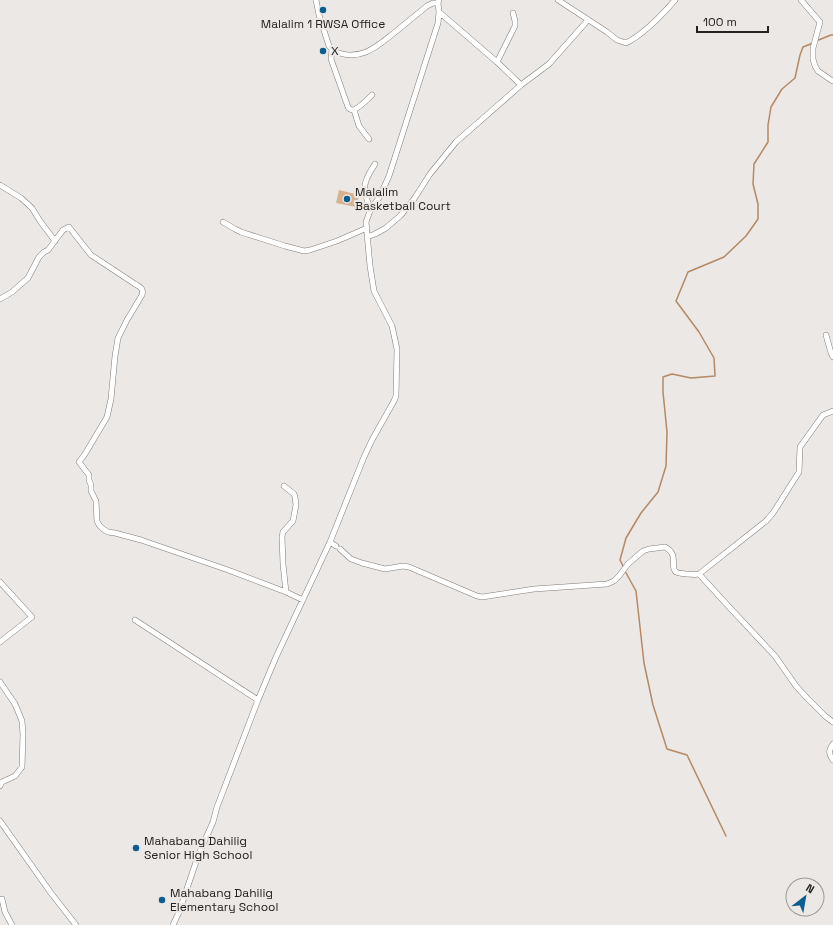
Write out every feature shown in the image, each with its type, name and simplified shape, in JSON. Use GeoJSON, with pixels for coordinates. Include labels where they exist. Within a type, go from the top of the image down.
{"type":"FeatureCollection","features":[{"type":"Feature","properties":{"kind":"street"},"geometry":{"type":"LineString","coordinates":[[173,925],[258,700],[283,641],[330,542],[361,464],[372,440],[396,396],[396,342],[392,326],[374,291],[366,222],[370,211],[386,184],[393,165],[438,23],[440,12],[438,2],[427,6],[378,45],[364,53],[354,55],[339,53],[332,50],[329,46],[316,0]]}},
{"type":"Feature","properties":{"kind":"street"},"geometry":{"type":"LineString","coordinates":[[558,0],[617,40],[626,43],[648,28],[675,0]]}},
{"type":"Feature","properties":{"kind":"street"},"geometry":{"type":"LineString","coordinates":[[801,0],[820,22],[813,48],[813,59],[815,66],[818,71],[833,81]]}},
{"type":"Feature","properties":{"kind":"street"},"geometry":{"type":"LineString","coordinates":[[440,12],[521,85]]}},
{"type":"Feature","properties":{"kind":"street"},"geometry":{"type":"LineString","coordinates":[[497,62],[515,26],[513,13]]}},
{"type":"Feature","properties":{"kind":"street"},"geometry":{"type":"LineString","coordinates":[[367,237],[386,228],[401,215],[430,174],[456,142],[521,85],[549,64],[588,20]]}},
{"type":"Feature","properties":{"kind":"street"},"geometry":{"type":"LineString","coordinates":[[332,50],[331,59],[348,107],[351,110],[354,110]]}},
{"type":"Feature","properties":{"kind":"street"},"geometry":{"type":"LineString","coordinates":[[354,110],[372,95]]}},
{"type":"Feature","properties":{"kind":"street"},"geometry":{"type":"LineString","coordinates":[[354,110],[359,126],[369,139]]}},
{"type":"Feature","properties":{"kind":"street"},"geometry":{"type":"LineString","coordinates":[[370,211],[365,190],[365,183],[375,164]]}},
{"type":"Feature","properties":{"kind":"street"},"geometry":{"type":"LineString","coordinates":[[0,185],[21,198],[32,208],[40,222],[55,241]]}},
{"type":"Feature","properties":{"kind":"street"},"geometry":{"type":"LineString","coordinates":[[223,222],[241,232],[304,251],[337,241],[366,228]]}},
{"type":"Feature","properties":{"kind":"street"},"geometry":{"type":"LineString","coordinates":[[0,298],[12,292],[28,278],[39,257],[48,250],[63,230],[69,227],[91,255],[142,288],[142,295],[118,338],[111,399],[107,416],[79,462],[89,475],[91,491],[96,501],[98,525],[108,532],[122,534],[141,540],[228,570],[303,600]]}},
{"type":"Feature","properties":{"kind":"street"},"geometry":{"type":"LineString","coordinates":[[826,334],[833,357]]}},
{"type":"Feature","properties":{"kind":"street"},"geometry":{"type":"LineString","coordinates":[[330,542],[358,562],[385,569],[402,566],[409,567],[482,597],[534,589],[607,584],[614,581],[628,564],[643,551],[665,547],[672,552],[674,558],[674,568],[677,573],[694,575],[699,574],[766,521],[799,472],[800,447],[823,415],[833,411]]}},
{"type":"Feature","properties":{"kind":"street"},"geometry":{"type":"LineString","coordinates":[[284,486],[294,494],[296,505],[293,521],[283,532],[282,537],[286,592]]}},
{"type":"Feature","properties":{"kind":"street"},"geometry":{"type":"LineString","coordinates":[[699,574],[775,656],[796,686],[825,716],[833,722]]}},
{"type":"Feature","properties":{"kind":"street"},"geometry":{"type":"LineString","coordinates":[[0,582],[32,617],[0,642]]}},
{"type":"Feature","properties":{"kind":"street"},"geometry":{"type":"LineString","coordinates":[[135,620],[258,700]]}},
{"type":"Feature","properties":{"kind":"street"},"geometry":{"type":"LineString","coordinates":[[0,682],[15,704],[22,721],[23,734],[22,767],[15,776],[2,782],[0,786]]}},
{"type":"Feature","properties":{"kind":"street"},"geometry":{"type":"LineString","coordinates":[[833,744],[829,750],[833,760]]}},
{"type":"Feature","properties":{"kind":"street"},"geometry":{"type":"LineString","coordinates":[[0,821],[51,893],[76,925]]}},
{"type":"Feature","properties":{"kind":"street"},"geometry":{"type":"LineString","coordinates":[[2,899],[5,912],[11,925]]}},
{"type":"Feature","properties":{"kind":"shaded area","name":"Malalim Basketball Court"},"geometry":{"type":"Polygon","coordinates":[[[339,190],[359,195],[356,207],[336,203],[339,190]]]}},
{"type":"Feature","properties":{"kind":"waterway"},"geometry":{"type":"LineString","coordinates":[[816,41],[833,35]]}},
{"type":"Feature","properties":{"kind":"waterway"},"geometry":{"type":"LineString","coordinates":[[624,568],[620,560],[626,538],[641,513],[658,492],[666,466],[667,432],[663,377],[672,374],[691,378],[715,376],[714,358],[699,332],[676,301],[688,272],[724,257],[746,236],[758,219],[758,204],[753,184],[754,164],[768,142],[768,125],[771,107],[782,89],[795,78],[803,47],[813,43]]}},
{"type":"Feature","properties":{"kind":"waterway"},"geometry":{"type":"LineString","coordinates":[[625,571],[636,591],[644,663],[653,705],[667,749],[687,755],[726,836]]}},
{"type":"Feature","properties":{"kind":"place","name":"Malalim 1 RWSA Office"},"geometry":{"type":"Point","coordinates":[323,10]}},
{"type":"Feature","properties":{"kind":"place","name":"X"},"geometry":{"type":"Point","coordinates":[323,51]}},
{"type":"Feature","properties":{"kind":"place","name":"Malalim Basketball Court"},"geometry":{"type":"Point","coordinates":[347,199]}},
{"type":"Feature","properties":{"kind":"place","name":"Mahabang Dahilig Senior High School"},"geometry":{"type":"Point","coordinates":[136,848]}},
{"type":"Feature","properties":{"kind":"place","name":"Mahabang Dahilig Elementary School"},"geometry":{"type":"Point","coordinates":[162,900]}}]}
